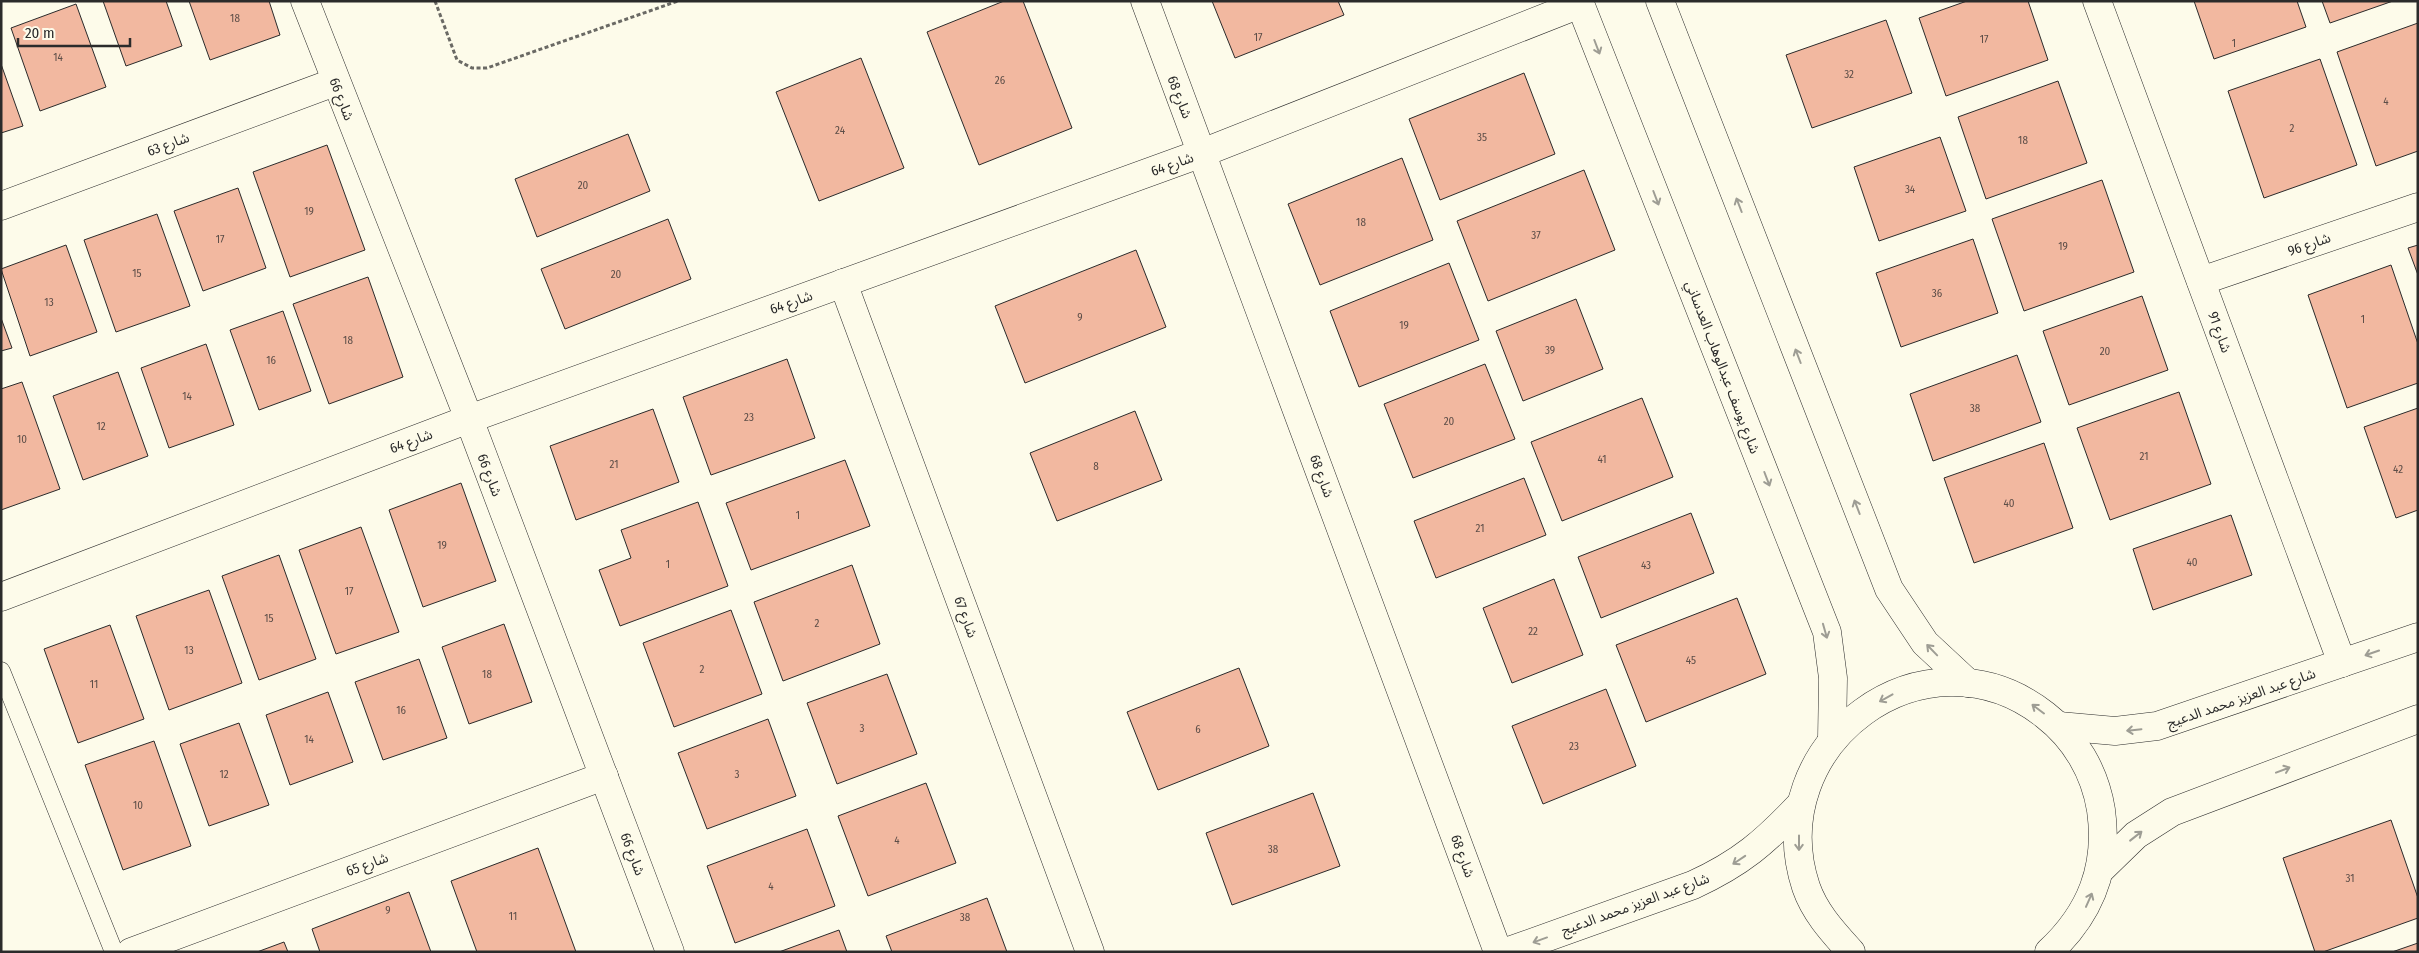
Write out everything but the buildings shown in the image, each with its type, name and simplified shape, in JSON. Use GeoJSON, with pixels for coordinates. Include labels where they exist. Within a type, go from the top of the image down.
{"type":"FeatureCollection","features":[{"type":"Feature","properties":{"kind":"street","name":"شارع 66"},"geometry":{"type":"LineString","coordinates":[[305,1],[335,82],[469,419],[670,952]]}},
{"type":"Feature","properties":{"kind":"street","name":"شارع 68"},"geometry":{"type":"LineString","coordinates":[[1145,1],[1498,952]]}},
{"type":"Feature","properties":{"kind":"street"},"geometry":{"type":"LineString","coordinates":[[1660,1],[1889,589],[1924,643],[1968,683]]}},
{"type":"Feature","properties":{"kind":"street","name":"شارع 91"},"geometry":{"type":"LineString","coordinates":[[2098,1],[2342,663]]}},
{"type":"Feature","properties":{"kind":"street","name":"شارع 64"},"geometry":{"type":"LineString","coordinates":[[1,597],[469,419],[1202,153],[1580,3]]}},
{"type":"Feature","properties":{"kind":"street","name":"شارع يوسف عبدالوهاب العدساني"},"geometry":{"type":"LineString","coordinates":[[1580,3],[1827,632],[1833,678],[1832,739]]}},
{"type":"Feature","properties":{"kind":"street","name":"شارع 63"},"geometry":{"type":"LineString","coordinates":[[1,206],[335,82]]}},
{"type":"Feature","properties":{"kind":"street","name":"شارع 96"},"geometry":{"type":"LineString","coordinates":[[2201,281],[2418,207]]}},
{"type":"Feature","properties":{"kind":"street","name":"شارع 67"},"geometry":{"type":"LineString","coordinates":[[843,283],[1090,952]]}},
{"type":"Feature","properties":{"kind":"street","name":"شارع عبد العزيز محمد الدعيج"},"geometry":{"type":"LineString","coordinates":[[2059,726],[2116,731],[2157,726],[2418,637]]}},
{"type":"Feature","properties":{"kind":"street"},"geometry":{"type":"LineString","coordinates":[[1851,952],[1826,925],[1806,887],[1798,846],[1801,804],[1813,770],[1832,739],[1860,712],[1893,694],[1930,683],[1968,683],[2002,690],[2032,705],[2059,726],[2083,756],[2098,792],[2104,831],[2100,870],[2088,904],[2061,946]]}},
{"type":"Feature","properties":{"kind":"street"},"geometry":{"type":"LineString","coordinates":[[2100,870],[2136,835],[2172,812],[2418,719]]}},
{"type":"Feature","properties":{"kind":"street","name":"شارع 65"},"geometry":{"type":"LineString","coordinates":[[131,952],[604,776]]}},
{"type":"Feature","properties":{"kind":"street","name":"شارع عبد العزيز محمد الدعيج"},"geometry":{"type":"LineString","coordinates":[[1506,952],[1693,885],[1720,872],[1765,842],[1801,804]]}},
{"type":"Feature","properties":{"kind":"lane"},"geometry":{"type":"LineString","coordinates":[[1,671],[114,952]]}},
{"type":"Feature","properties":{"kind":"path"},"geometry":{"type":"LineString","coordinates":[[435,1],[457,60],[472,68],[487,68],[678,1]]}}]}
